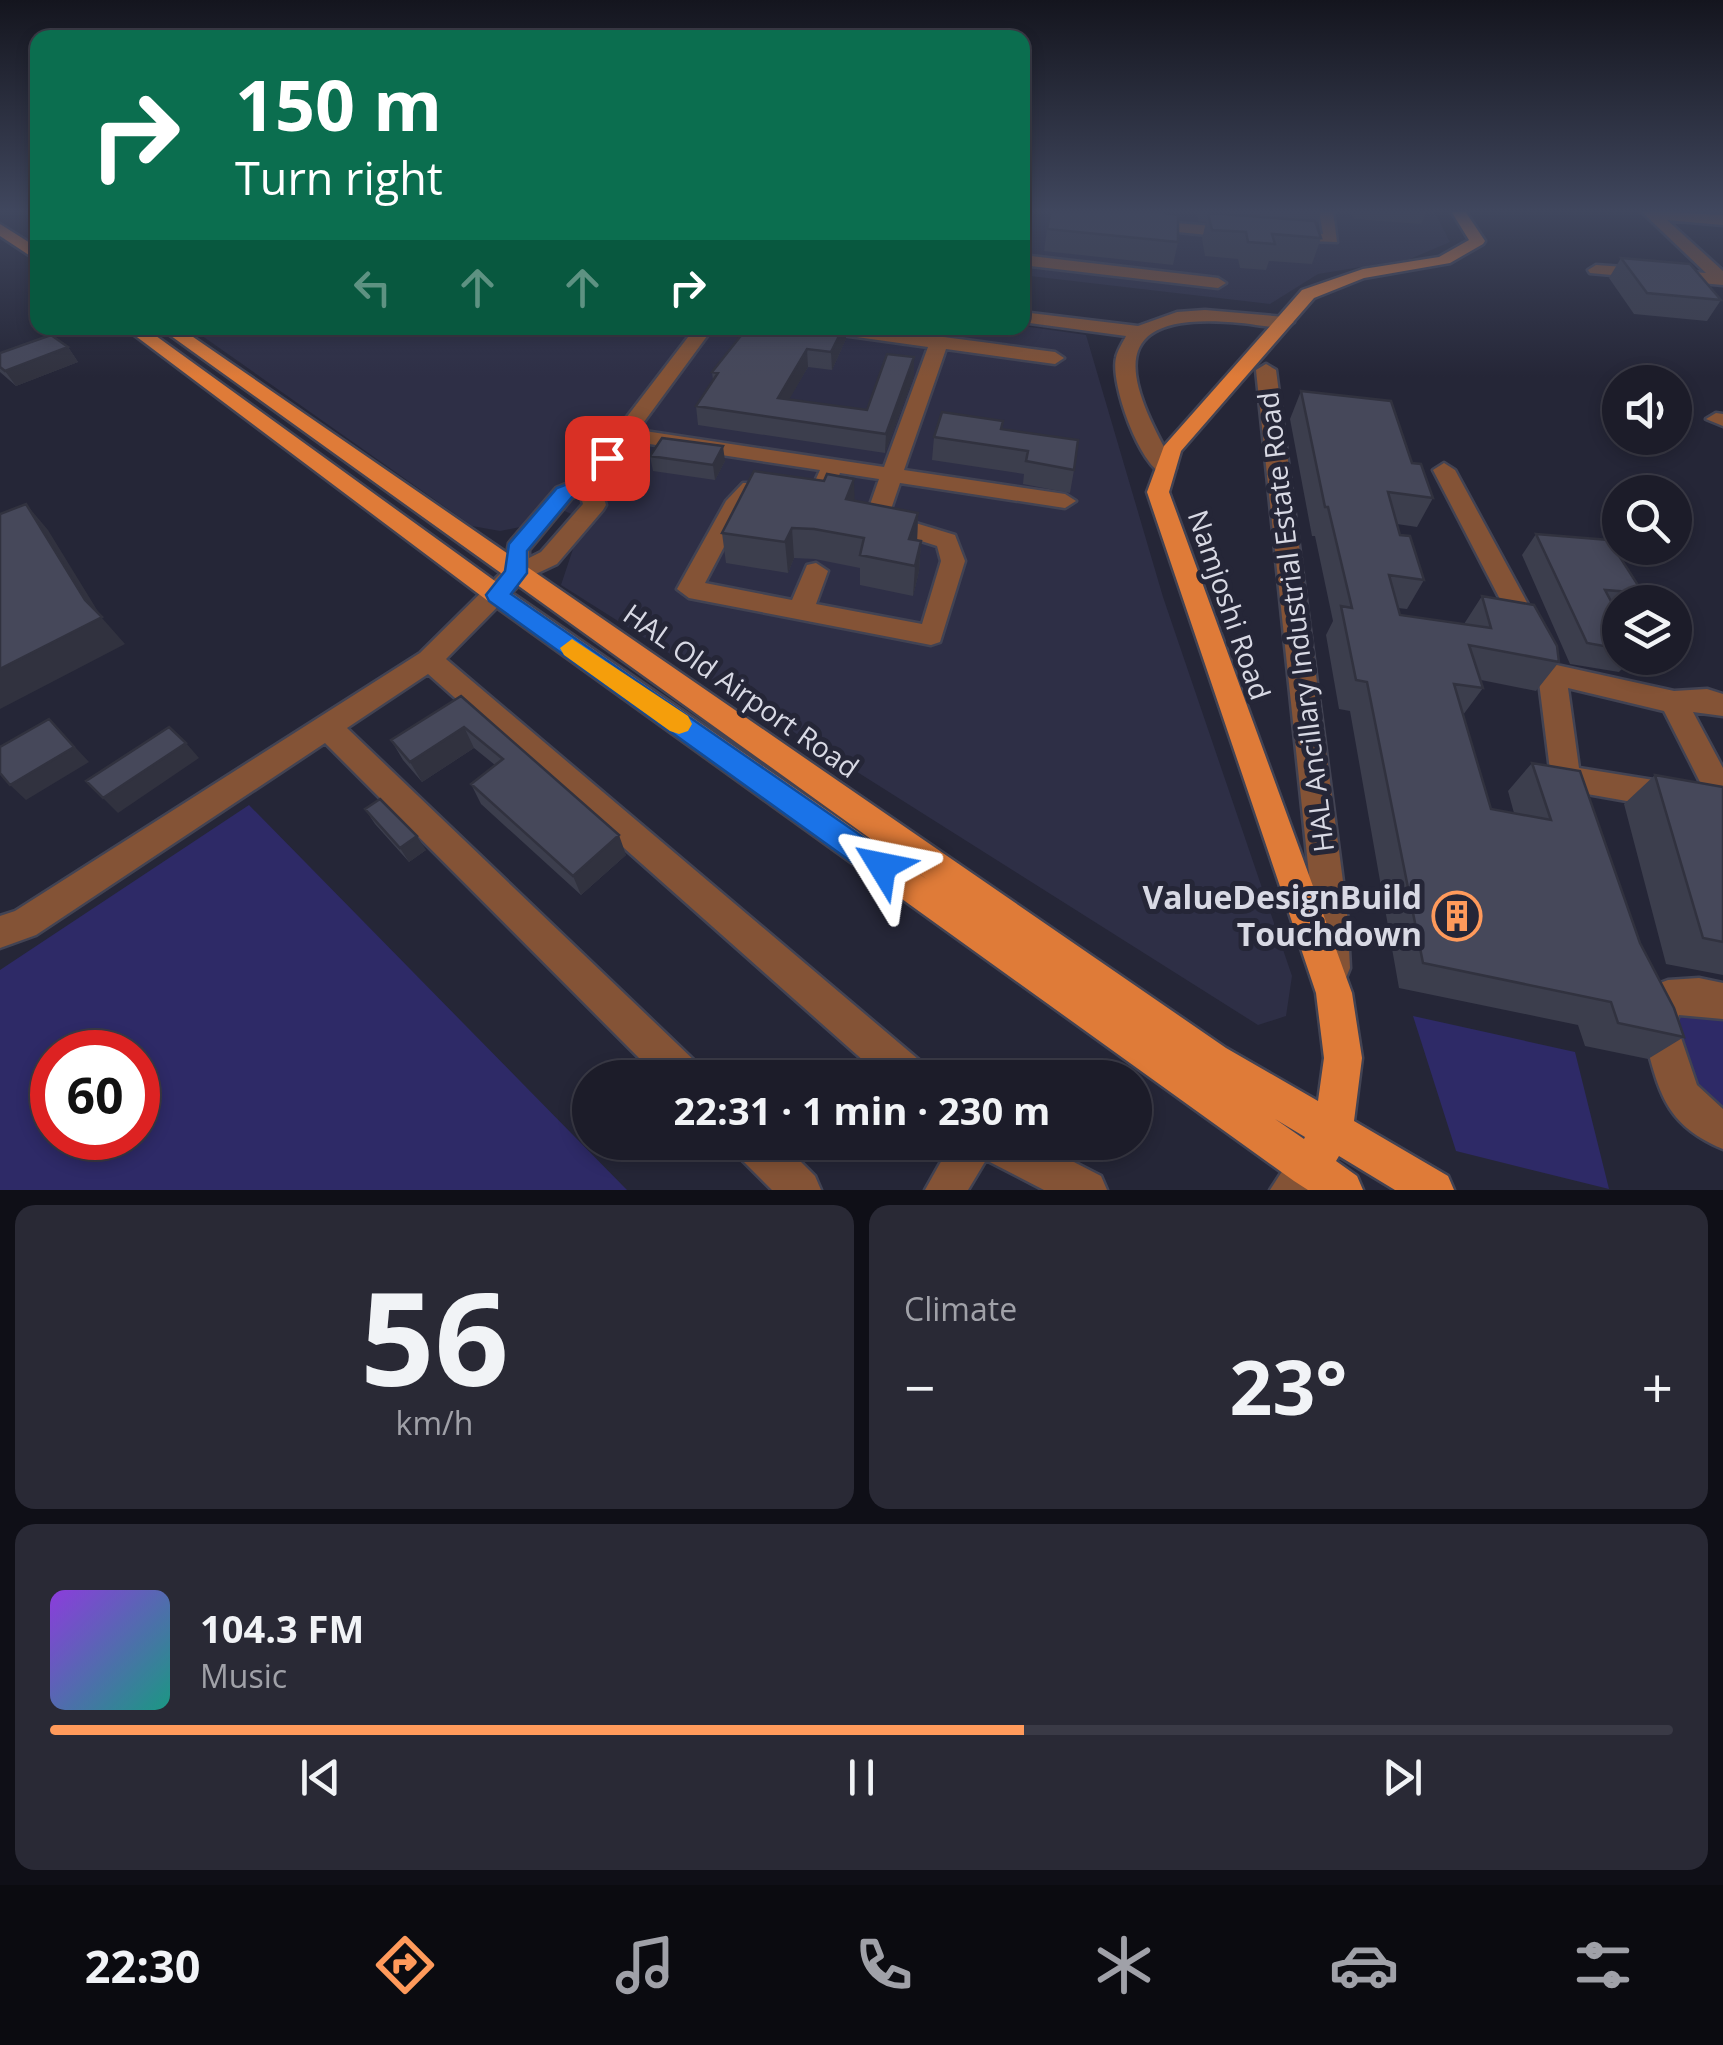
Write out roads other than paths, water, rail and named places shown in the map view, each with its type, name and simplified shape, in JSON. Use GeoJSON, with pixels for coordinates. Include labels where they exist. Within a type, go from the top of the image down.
{"type":"FeatureCollection","features":[{"type":"Feature","properties":{"kind":"main road"},"geometry":{"type":"LineString","coordinates":[[1164,468],[1172,450],[1308,294],[1335,281],[1416,267]]}},
{"type":"Feature","properties":{"kind":"main road","name":"HAL Old Airport Road"},"geometry":{"type":"LineString","coordinates":[[144,335],[1213,1061],[1434,1190]]}},
{"type":"Feature","properties":{"kind":"main road","name":"HAL Old Airport Road"},"geometry":{"type":"LineString","coordinates":[[178,335],[507,584],[1234,1115],[1299,1178],[1342,1190]]}},
{"type":"Feature","properties":{"kind":"main road","name":"Namjoshi Road"},"geometry":{"type":"LineString","coordinates":[[1164,468],[1158,492],[1171,533],[1334,993],[1343,1058],[1333,1130]]}},
{"type":"Feature","properties":{"kind":"main road"},"geometry":{"type":"LineString","coordinates":[[1299,1178],[1333,1130]]}},
{"type":"Feature","properties":{"kind":"street"},"geometry":{"type":"LineString","coordinates":[[1075,267],[1218,284]]}},
{"type":"Feature","properties":{"kind":"street"},"geometry":{"type":"LineString","coordinates":[[1596,270],[1722,279]]}},
{"type":"Feature","properties":{"kind":"street"},"geometry":{"type":"LineString","coordinates":[[1164,468],[1128,394],[1124,375],[1133,342],[1158,320],[1173,316],[1285,322]]}},
{"type":"Feature","properties":{"kind":"street"},"geometry":{"type":"LineString","coordinates":[[1030,319],[1142,332]]}},
{"type":"Feature","properties":{"kind":"street"},"geometry":{"type":"LineString","coordinates":[[0,932],[24,924],[429,660],[507,584],[549,558],[594,505],[588,483],[699,335]]}},
{"type":"Feature","properties":{"kind":"street"},"geometry":{"type":"LineString","coordinates":[[884,335],[1056,358]]}},
{"type":"Feature","properties":{"kind":"street"},"geometry":{"type":"LineString","coordinates":[[834,464],[820,494],[752,488],[744,493],[689,589],[931,635],[953,561],[946,541],[876,519],[939,342]]}},
{"type":"Feature","properties":{"kind":"street","name":"HAL Ancillary Industrial Estate Road"},"geometry":{"type":"LineString","coordinates":[[1266,370],[1330,912],[1334,993]]}},
{"type":"Feature","properties":{"kind":"street"},"geometry":{"type":"LineString","coordinates":[[625,434],[1065,501]]}},
{"type":"Feature","properties":{"kind":"street"},"geometry":{"type":"LineString","coordinates":[[1444,470],[1552,674],[1566,778],[1578,816]]}},
{"type":"Feature","properties":{"kind":"street"},"geometry":{"type":"LineString","coordinates":[[801,610],[816,572]]}},
{"type":"Feature","properties":{"kind":"street"},"geometry":{"type":"LineString","coordinates":[[429,660],[891,1060]]}},
{"type":"Feature","properties":{"kind":"street"},"geometry":{"type":"LineString","coordinates":[[1552,674],[1674,702],[1707,700],[1723,705]]}},
{"type":"Feature","properties":{"kind":"street"},"geometry":{"type":"LineString","coordinates":[[1674,702],[1723,797]]}},
{"type":"Feature","properties":{"kind":"street"},"geometry":{"type":"LineString","coordinates":[[326,725],[668,1060]]}},
{"type":"Feature","properties":{"kind":"street"},"geometry":{"type":"LineString","coordinates":[[1566,778],[1723,805]]}},
{"type":"Feature","properties":{"kind":"street"},"geometry":{"type":"LineString","coordinates":[[1636,981],[1658,1023],[1682,1097],[1708,1122],[1723,1129]]}},
{"type":"Feature","properties":{"kind":"street"},"geometry":{"type":"LineString","coordinates":[[1658,1023],[1668,998],[1699,996],[1723,1001]]}},
{"type":"Feature","properties":{"kind":"street"},"geometry":{"type":"LineString","coordinates":[[770,1160],[801,1190]]}},
{"type":"Feature","properties":{"kind":"street"},"geometry":{"type":"LineString","coordinates":[[944,1190],[963,1160]]}},
{"type":"Feature","properties":{"kind":"street"},"geometry":{"type":"LineString","coordinates":[[1028,1160],[1087,1190]]}},
{"type":"Feature","properties":{"kind":"place","name":"ValueDesignBuild Touchdown"},"geometry":{"type":"Point","coordinates":[1457,916]}}]}
